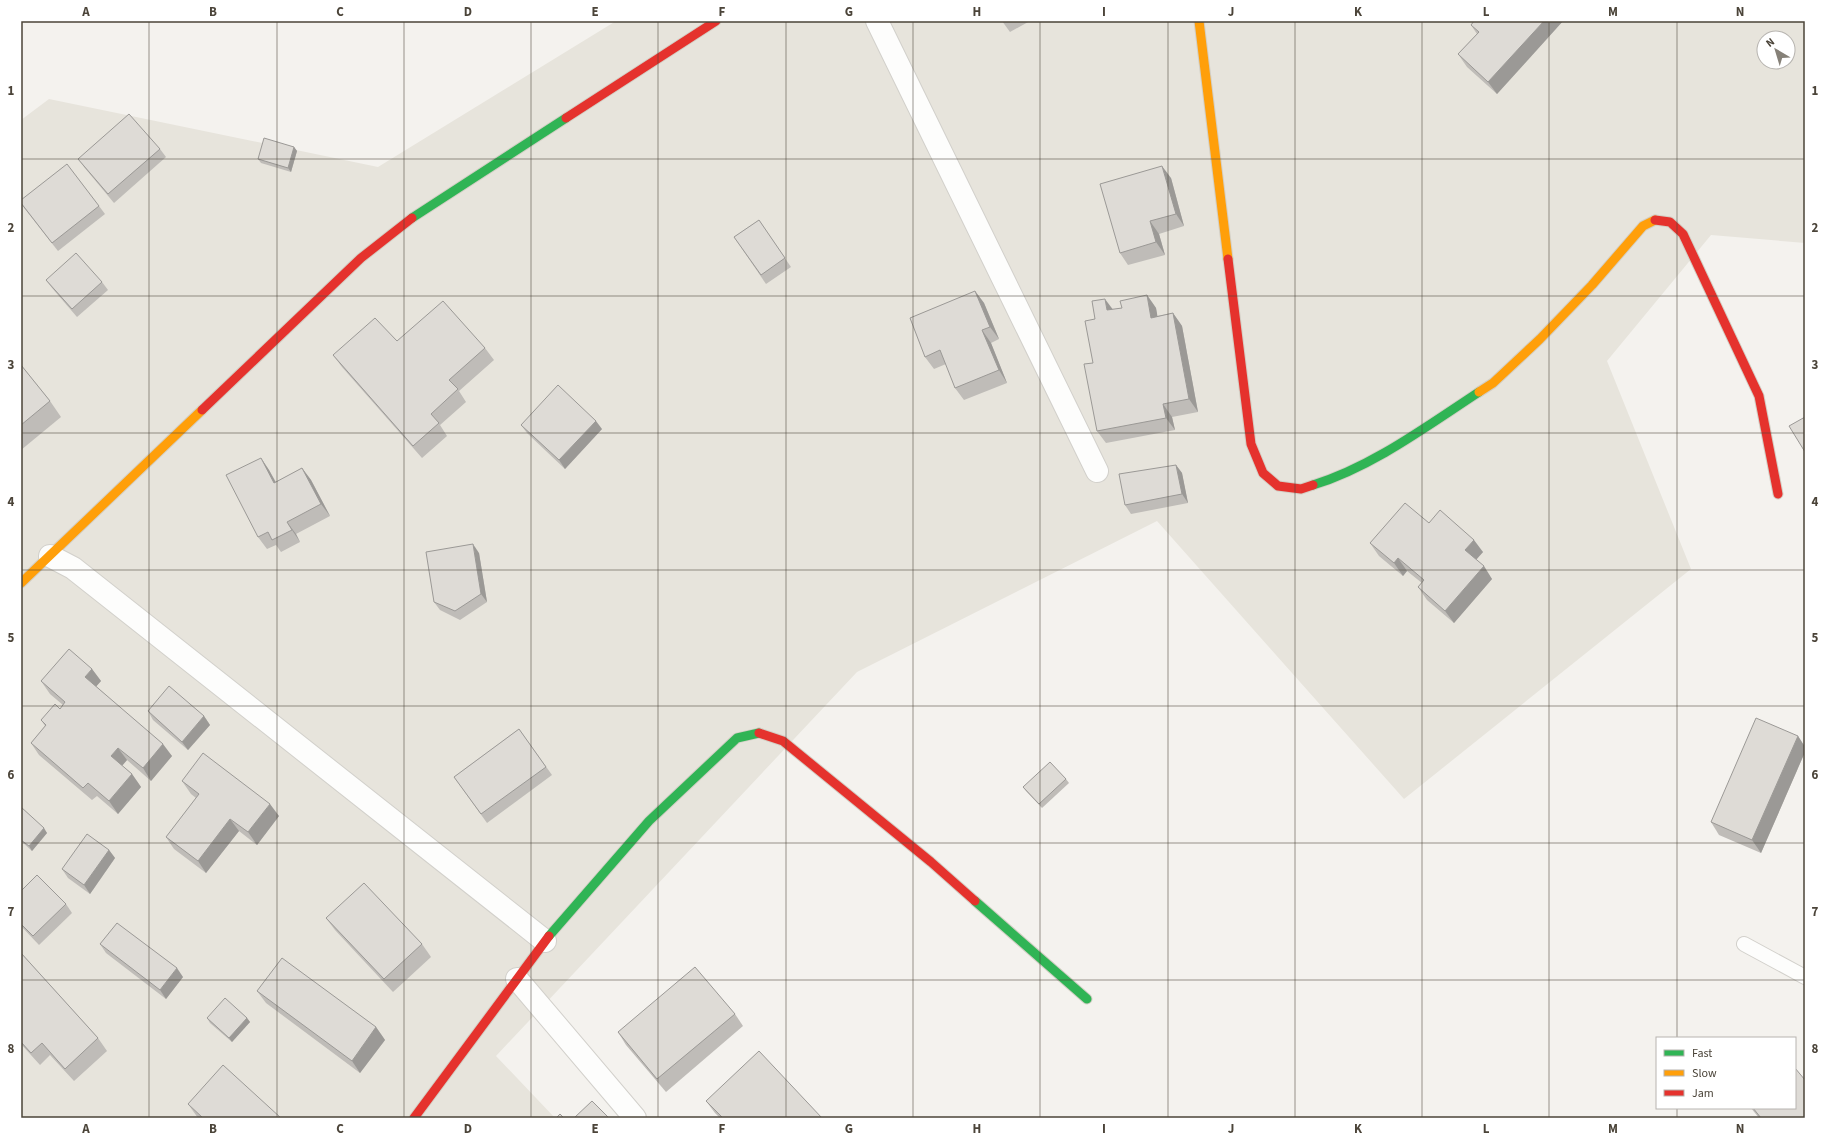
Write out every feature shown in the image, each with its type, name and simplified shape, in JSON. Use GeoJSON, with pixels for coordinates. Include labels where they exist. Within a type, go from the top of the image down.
{"type":"FeatureCollection","features":[{"type":"Feature","properties":{"kind":"street"},"geometry":{"type":"LineString","coordinates":[[21,582],[361,258],[417,214],[716,21]]}},
{"type":"Feature","properties":{"kind":"street"},"geometry":{"type":"LineString","coordinates":[[877,21],[1097,471]]}},
{"type":"Feature","properties":{"kind":"street"},"geometry":{"type":"LineString","coordinates":[[1199,21],[1251,444],[1263,473],[1278,486],[1301,489],[1318,483],[1381,454],[1493,383],[1540,339],[1592,285],[1643,226],[1657,219],[1670,222],[1683,234],[1743,359],[1759,396],[1768,436],[1778,494]]}},
{"type":"Feature","properties":{"kind":"street"},"geometry":{"type":"LineString","coordinates":[[50,556],[73,568],[545,941]]}},
{"type":"Feature","properties":{"kind":"street"},"geometry":{"type":"LineString","coordinates":[[414,1118],[545,941],[649,821],[737,738],[761,733],[782,741],[931,862],[1087,999]]}},
{"type":"Feature","properties":{"kind":"street"},"geometry":{"type":"LineString","coordinates":[[517,979],[635,1118]]}},
{"type":"Feature","properties":{"kind":"lane"},"geometry":{"type":"LineString","coordinates":[[1744,944],[1805,977]]}},
{"type":"Feature","properties":{"kind":"shaded area"},"geometry":{"type":"Polygon","coordinates":[[[616,21],[1805,21],[1805,243],[1711,235],[1607,361],[1691,569],[1404,799],[1157,521],[857,672],[496,1056],[555,1118],[21,1118],[21,120],[49,99],[378,167],[616,21]]]}},
{"type":"Feature","properties":{"kind":"building"},"geometry":{"type":"Polygon","coordinates":[[[1474,21],[1544,21],[1488,82],[1458,54],[1479,32],[1471,25],[1474,21]]]}},
{"type":"Feature","properties":{"kind":"building"},"geometry":{"type":"Polygon","coordinates":[[[129,114],[160,149],[108,194],[78,159],[129,114]]]}},
{"type":"Feature","properties":{"kind":"building"},"geometry":{"type":"Polygon","coordinates":[[[264,138],[294,147],[288,168],[258,159],[264,138]]]}},
{"type":"Feature","properties":{"kind":"building"},"geometry":{"type":"Polygon","coordinates":[[[67,164],[99,206],[52,243],[21,203],[21,200],[67,164]]]}},
{"type":"Feature","properties":{"kind":"building"},"geometry":{"type":"Polygon","coordinates":[[[1162,166],[1176,214],[1150,221],[1156,242],[1120,253],[1100,184],[1162,166]]]}},
{"type":"Feature","properties":{"kind":"building"},"geometry":{"type":"Polygon","coordinates":[[[759,220],[785,258],[761,275],[734,237],[759,220]]]}},
{"type":"Feature","properties":{"kind":"building"},"geometry":{"type":"Polygon","coordinates":[[[76,253],[102,282],[72,309],[46,280],[76,253]]]}},
{"type":"Feature","properties":{"kind":"building"},"geometry":{"type":"Polygon","coordinates":[[[975,291],[990,327],[982,330],[999,370],[955,388],[940,350],[925,357],[910,318],[975,291]]]}},
{"type":"Feature","properties":{"kind":"building"},"geometry":{"type":"Polygon","coordinates":[[[1147,295],[1151,318],[1173,313],[1189,399],[1163,404],[1166,418],[1097,431],[1084,364],[1093,363],[1085,321],[1095,319],[1092,301],[1105,299],[1107,310],[1122,308],[1120,301],[1147,295]]]}},
{"type":"Feature","properties":{"kind":"building"},"geometry":{"type":"Polygon","coordinates":[[[443,301],[485,348],[449,380],[458,389],[431,414],[439,423],[413,446],[333,355],[375,318],[397,341],[443,301]]]}},
{"type":"Feature","properties":{"kind":"building"},"geometry":{"type":"Polygon","coordinates":[[[21,365],[50,401],[21,425],[21,365]]]}},
{"type":"Feature","properties":{"kind":"building"},"geometry":{"type":"Polygon","coordinates":[[[558,385],[596,421],[559,460],[521,425],[558,385]]]}},
{"type":"Feature","properties":{"kind":"building"},"geometry":{"type":"Polygon","coordinates":[[[1805,417],[1805,452],[1789,426],[1805,417]]]}},
{"type":"Feature","properties":{"kind":"building"},"geometry":{"type":"Polygon","coordinates":[[[261,458],[274,483],[302,468],[321,504],[287,522],[292,530],[272,540],[268,532],[258,537],[226,475],[261,458]]]}},
{"type":"Feature","properties":{"kind":"building"},"geometry":{"type":"Polygon","coordinates":[[[1176,465],[1182,494],[1125,505],[1119,474],[1176,465]]]}},
{"type":"Feature","properties":{"kind":"building"},"geometry":{"type":"Polygon","coordinates":[[[1405,503],[1429,523],[1440,510],[1474,540],[1465,550],[1484,566],[1445,611],[1418,587],[1424,580],[1398,558],[1394,563],[1370,543],[1405,503]]]}},
{"type":"Feature","properties":{"kind":"building"},"geometry":{"type":"Polygon","coordinates":[[[473,544],[481,594],[455,611],[434,602],[426,552],[473,544]]]}},
{"type":"Feature","properties":{"kind":"building"},"geometry":{"type":"Polygon","coordinates":[[[69,649],[92,669],[85,677],[163,744],[143,768],[118,748],[111,756],[132,774],[109,801],[88,783],[83,788],[31,743],[46,725],[41,720],[55,704],[60,709],[65,702],[41,681],[69,649]]]}},
{"type":"Feature","properties":{"kind":"building"},"geometry":{"type":"Polygon","coordinates":[[[169,686],[204,716],[182,742],[148,711],[169,686]]]}},
{"type":"Feature","properties":{"kind":"building"},"geometry":{"type":"Polygon","coordinates":[[[1756,718],[1798,736],[1752,840],[1711,822],[1756,718]]]}},
{"type":"Feature","properties":{"kind":"building"},"geometry":{"type":"Polygon","coordinates":[[[519,729],[546,767],[481,814],[454,777],[519,729]]]}},
{"type":"Feature","properties":{"kind":"building"},"geometry":{"type":"Polygon","coordinates":[[[203,753],[270,804],[248,832],[230,819],[198,861],[166,837],[199,794],[182,781],[203,753]]]}},
{"type":"Feature","properties":{"kind":"building"},"geometry":{"type":"Polygon","coordinates":[[[1050,762],[1066,779],[1039,804],[1023,787],[1050,762]]]}},
{"type":"Feature","properties":{"kind":"building"},"geometry":{"type":"Polygon","coordinates":[[[21,807],[44,828],[29,846],[21,840],[21,807]]]}},
{"type":"Feature","properties":{"kind":"building"},"geometry":{"type":"Polygon","coordinates":[[[87,834],[109,850],[84,885],[62,869],[87,834]]]}},
{"type":"Feature","properties":{"kind":"building"},"geometry":{"type":"Polygon","coordinates":[[[37,875],[66,904],[33,936],[21,924],[21,891],[37,875]]]}},
{"type":"Feature","properties":{"kind":"building"},"geometry":{"type":"Polygon","coordinates":[[[364,883],[422,944],[384,979],[326,918],[364,883]]]}},
{"type":"Feature","properties":{"kind":"building"},"geometry":{"type":"Polygon","coordinates":[[[117,923],[177,968],[160,990],[100,944],[117,923]]]}},
{"type":"Feature","properties":{"kind":"building"},"geometry":{"type":"Polygon","coordinates":[[[21,953],[98,1038],[65,1069],[42,1043],[31,1053],[21,1042],[21,953]]]}},
{"type":"Feature","properties":{"kind":"building"},"geometry":{"type":"Polygon","coordinates":[[[282,958],[376,1027],[352,1061],[257,991],[282,958]]]}},
{"type":"Feature","properties":{"kind":"building"},"geometry":{"type":"Polygon","coordinates":[[[695,967],[735,1014],[657,1079],[618,1032],[695,967]]]}},
{"type":"Feature","properties":{"kind":"building"},"geometry":{"type":"Polygon","coordinates":[[[225,998],[247,1018],[229,1038],[207,1018],[225,998]]]}},
{"type":"Feature","properties":{"kind":"building"},"geometry":{"type":"Polygon","coordinates":[[[759,1051],[822,1118],[723,1118],[706,1101],[759,1051]]]}},
{"type":"Feature","properties":{"kind":"building"},"geometry":{"type":"Polygon","coordinates":[[[223,1065],[281,1118],[203,1118],[188,1104],[223,1065]]]}},
{"type":"Feature","properties":{"kind":"building"},"geometry":{"type":"Polygon","coordinates":[[[1796,1069],[1805,1080],[1805,1118],[1761,1118],[1754,1109],[1796,1109],[1796,1069]]]}},
{"type":"Feature","properties":{"kind":"building"},"geometry":{"type":"Polygon","coordinates":[[[592,1101],[609,1118],[574,1118],[592,1101]]]}},
{"type":"Feature","properties":{"kind":"building"},"geometry":{"type":"Polygon","coordinates":[[[560,1114],[564,1118],[556,1118],[560,1114]]]}},
{"type":"Feature","properties":{"kind":"traffic: fast"},"geometry":{"type":"LineString","coordinates":[[412,218],[566,118]]}},
{"type":"Feature","properties":{"kind":"traffic: fast"},"geometry":{"type":"LineString","coordinates":[[1313,485],[1357,468],[1378,457],[1479,392]]}},
{"type":"Feature","properties":{"kind":"traffic: fast"},"geometry":{"type":"LineString","coordinates":[[549,936],[649,821],[737,738],[759,733]]}},
{"type":"Feature","properties":{"kind":"traffic: fast"},"geometry":{"type":"LineString","coordinates":[[975,901],[1087,999]]}},
{"type":"Feature","properties":{"kind":"traffic: slow"},"geometry":{"type":"LineString","coordinates":[[1199,21],[1228,259]]}},
{"type":"Feature","properties":{"kind":"traffic: slow"},"geometry":{"type":"LineString","coordinates":[[1479,392],[1493,383],[1540,339],[1592,285],[1643,226],[1655,220]]}},
{"type":"Feature","properties":{"kind":"traffic: slow"},"geometry":{"type":"LineString","coordinates":[[21,583],[202,410]]}},
{"type":"Feature","properties":{"kind":"traffic: jam"},"geometry":{"type":"LineString","coordinates":[[566,118],[716,21]]}},
{"type":"Feature","properties":{"kind":"traffic: jam"},"geometry":{"type":"LineString","coordinates":[[202,410],[361,258],[412,218]]}},
{"type":"Feature","properties":{"kind":"traffic: jam"},"geometry":{"type":"LineString","coordinates":[[1655,220],[1670,222],[1683,234],[1759,396],[1778,494]]}},
{"type":"Feature","properties":{"kind":"traffic: jam"},"geometry":{"type":"LineString","coordinates":[[1228,259],[1251,444],[1263,473],[1278,486],[1301,489],[1313,485]]}},
{"type":"Feature","properties":{"kind":"traffic: jam"},"geometry":{"type":"LineString","coordinates":[[759,733],[783,741],[931,862],[975,901]]}},
{"type":"Feature","properties":{"kind":"traffic: jam"},"geometry":{"type":"LineString","coordinates":[[414,1118],[549,936]]}}]}
